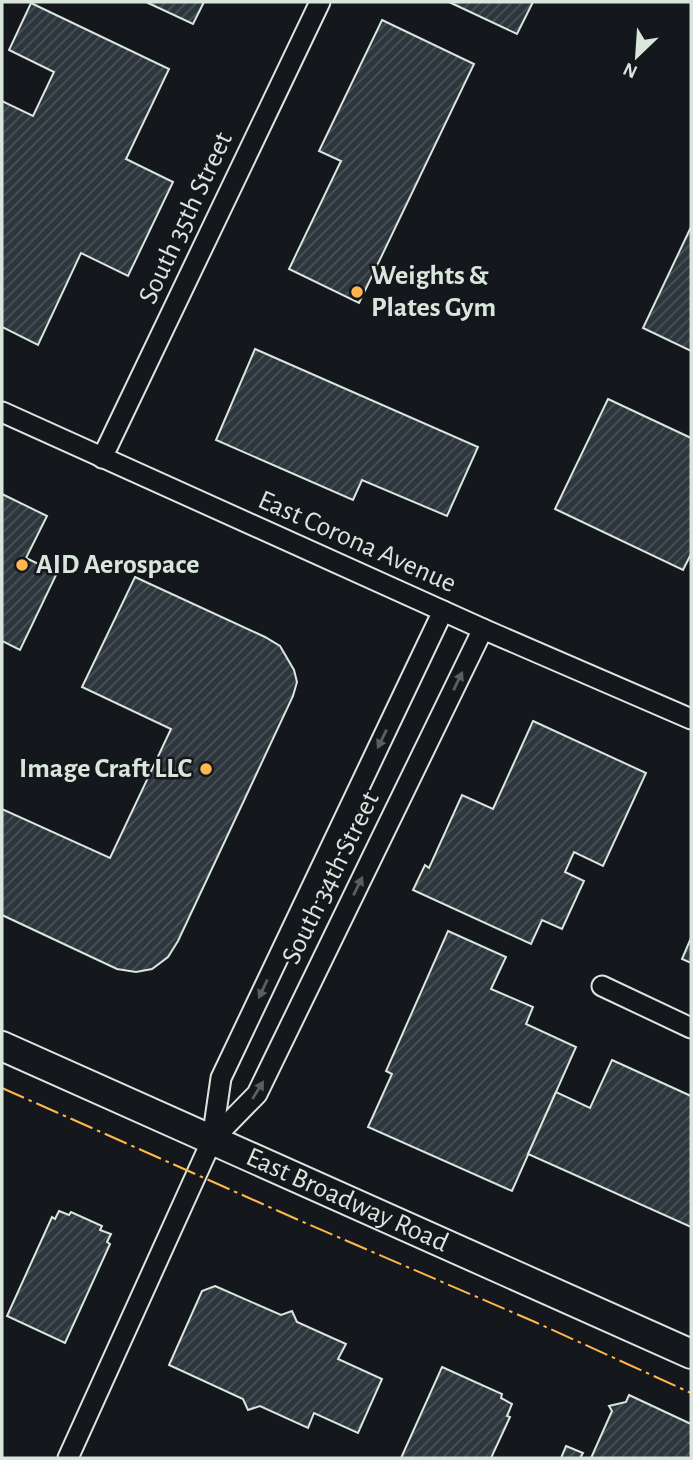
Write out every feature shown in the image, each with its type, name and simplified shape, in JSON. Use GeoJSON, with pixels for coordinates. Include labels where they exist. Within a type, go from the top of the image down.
{"type":"FeatureCollection","features":[{"type":"Feature","properties":{"kind":"main road","name":"East Broadway Road"},"geometry":{"type":"LineString","coordinates":[[2,1046],[691,1354]]}},
{"type":"Feature","properties":{"kind":"street","name":"South 35th Street"},"geometry":{"type":"LineString","coordinates":[[102,458],[320,2]]}},
{"type":"Feature","properties":{"kind":"street","name":"East Corona Avenue"},"geometry":{"type":"LineString","coordinates":[[2,412],[483,629],[691,719]]}},
{"type":"Feature","properties":{"kind":"street","name":"South 34th Street"},"geometry":{"type":"LineString","coordinates":[[68,1458],[212,1140],[221,1078],[443,611]]}},
{"type":"Feature","properties":{"kind":"street","name":"South 34th Street"},"geometry":{"type":"LineString","coordinates":[[212,1140],[257,1094],[483,629]]}},
{"type":"Feature","properties":{"kind":"street"},"geometry":{"type":"LineString","coordinates":[[602,986],[691,1028]]}},
{"type":"Feature","properties":{"kind":"building"},"geometry":{"type":"Polygon","coordinates":[[[146,2],[204,2],[193,24],[146,2]]]}},
{"type":"Feature","properties":{"kind":"building"},"geometry":{"type":"Polygon","coordinates":[[[449,2],[533,2],[517,34],[449,2]]]}},
{"type":"Feature","properties":{"kind":"building"},"geometry":{"type":"Polygon","coordinates":[[[31,3],[169,69],[126,159],[173,182],[128,276],[81,253],[38,345],[2,327],[2,101],[33,116],[54,72],[9,50],[31,3]]]}},
{"type":"Feature","properties":{"kind":"building"},"geometry":{"type":"Polygon","coordinates":[[[382,20],[474,64],[359,303],[289,269],[341,161],[319,151],[382,20]]]}},
{"type":"Feature","properties":{"kind":"building"},"geometry":{"type":"Polygon","coordinates":[[[691,227],[691,351],[643,328],[691,227]]]}},
{"type":"Feature","properties":{"kind":"building"},"geometry":{"type":"Polygon","coordinates":[[[255,349],[478,447],[447,516],[362,480],[353,500],[216,440],[255,349]]]}},
{"type":"Feature","properties":{"kind":"building"},"geometry":{"type":"Polygon","coordinates":[[[608,399],[691,438],[691,554],[683,570],[555,509],[608,399]]]}},
{"type":"Feature","properties":{"kind":"building","name":"AID Aerospace"},"geometry":{"type":"Polygon","coordinates":[[[2,494],[47,516],[26,558],[57,573],[20,650],[2,641],[2,494]]]}},
{"type":"Feature","properties":{"kind":"building","name":"Image Craft LLC"},"geometry":{"type":"Polygon","coordinates":[[[135,577],[280,646],[294,670],[297,682],[293,696],[178,941],[168,957],[152,969],[136,972],[117,969],[2,915],[2,809],[110,858],[171,729],[82,687],[135,577]]]}},
{"type":"Feature","properties":{"kind":"building"},"geometry":{"type":"Polygon","coordinates":[[[533,721],[646,773],[603,866],[574,852],[565,872],[584,881],[562,929],[542,920],[531,944],[413,890],[425,865],[429,868],[462,795],[493,809],[533,721]]]}},
{"type":"Feature","properties":{"kind":"building"},"geometry":{"type":"Polygon","coordinates":[[[448,931],[506,957],[491,989],[533,1007],[526,1024],[576,1047],[512,1191],[368,1127],[392,1074],[386,1071],[448,931]]]}},
{"type":"Feature","properties":{"kind":"building"},"geometry":{"type":"Polygon","coordinates":[[[691,938],[691,963],[682,959],[691,938]]]}},
{"type":"Feature","properties":{"kind":"building"},"geometry":{"type":"Polygon","coordinates":[[[612,1060],[691,1096],[691,1227],[528,1154],[556,1092],[590,1108],[612,1060]]]}},
{"type":"Feature","properties":{"kind":"building"},"geometry":{"type":"Polygon","coordinates":[[[59,1211],[69,1215],[71,1212],[102,1226],[100,1230],[111,1234],[107,1242],[110,1244],[65,1343],[7,1316],[52,1217],[55,1219],[59,1211]]]}},
{"type":"Feature","properties":{"kind":"building"},"geometry":{"type":"Polygon","coordinates":[[[215,1286],[281,1315],[292,1311],[297,1322],[346,1344],[338,1359],[382,1379],[358,1433],[314,1413],[308,1428],[260,1406],[248,1410],[243,1399],[169,1365],[202,1291],[215,1286]]]}},
{"type":"Feature","properties":{"kind":"building"},"geometry":{"type":"Polygon","coordinates":[[[442,1367],[502,1394],[501,1398],[512,1404],[507,1416],[510,1417],[491,1458],[401,1458],[442,1367]]]}},
{"type":"Feature","properties":{"kind":"building"},"geometry":{"type":"Polygon","coordinates":[[[629,1395],[691,1424],[691,1458],[591,1458],[612,1411],[609,1406],[626,1402],[629,1395]]]}},
{"type":"Feature","properties":{"kind":"building"},"geometry":{"type":"Polygon","coordinates":[[[566,1446],[583,1453],[580,1458],[561,1458],[566,1446]]]}},
{"type":"Feature","properties":{"kind":"power"},"geometry":{"type":"LineString","coordinates":[[2,1088],[691,1393]]}},
{"type":"Feature","properties":{"kind":"place","name":"Weights & Plates Gym"},"geometry":{"type":"Point","coordinates":[357,292]}},
{"type":"Feature","properties":{"kind":"place","name":"AID Aerospace"},"geometry":{"type":"Point","coordinates":[22,565]}},
{"type":"Feature","properties":{"kind":"place","name":"Image Craft LLC"},"geometry":{"type":"Point","coordinates":[206,769]}}]}
